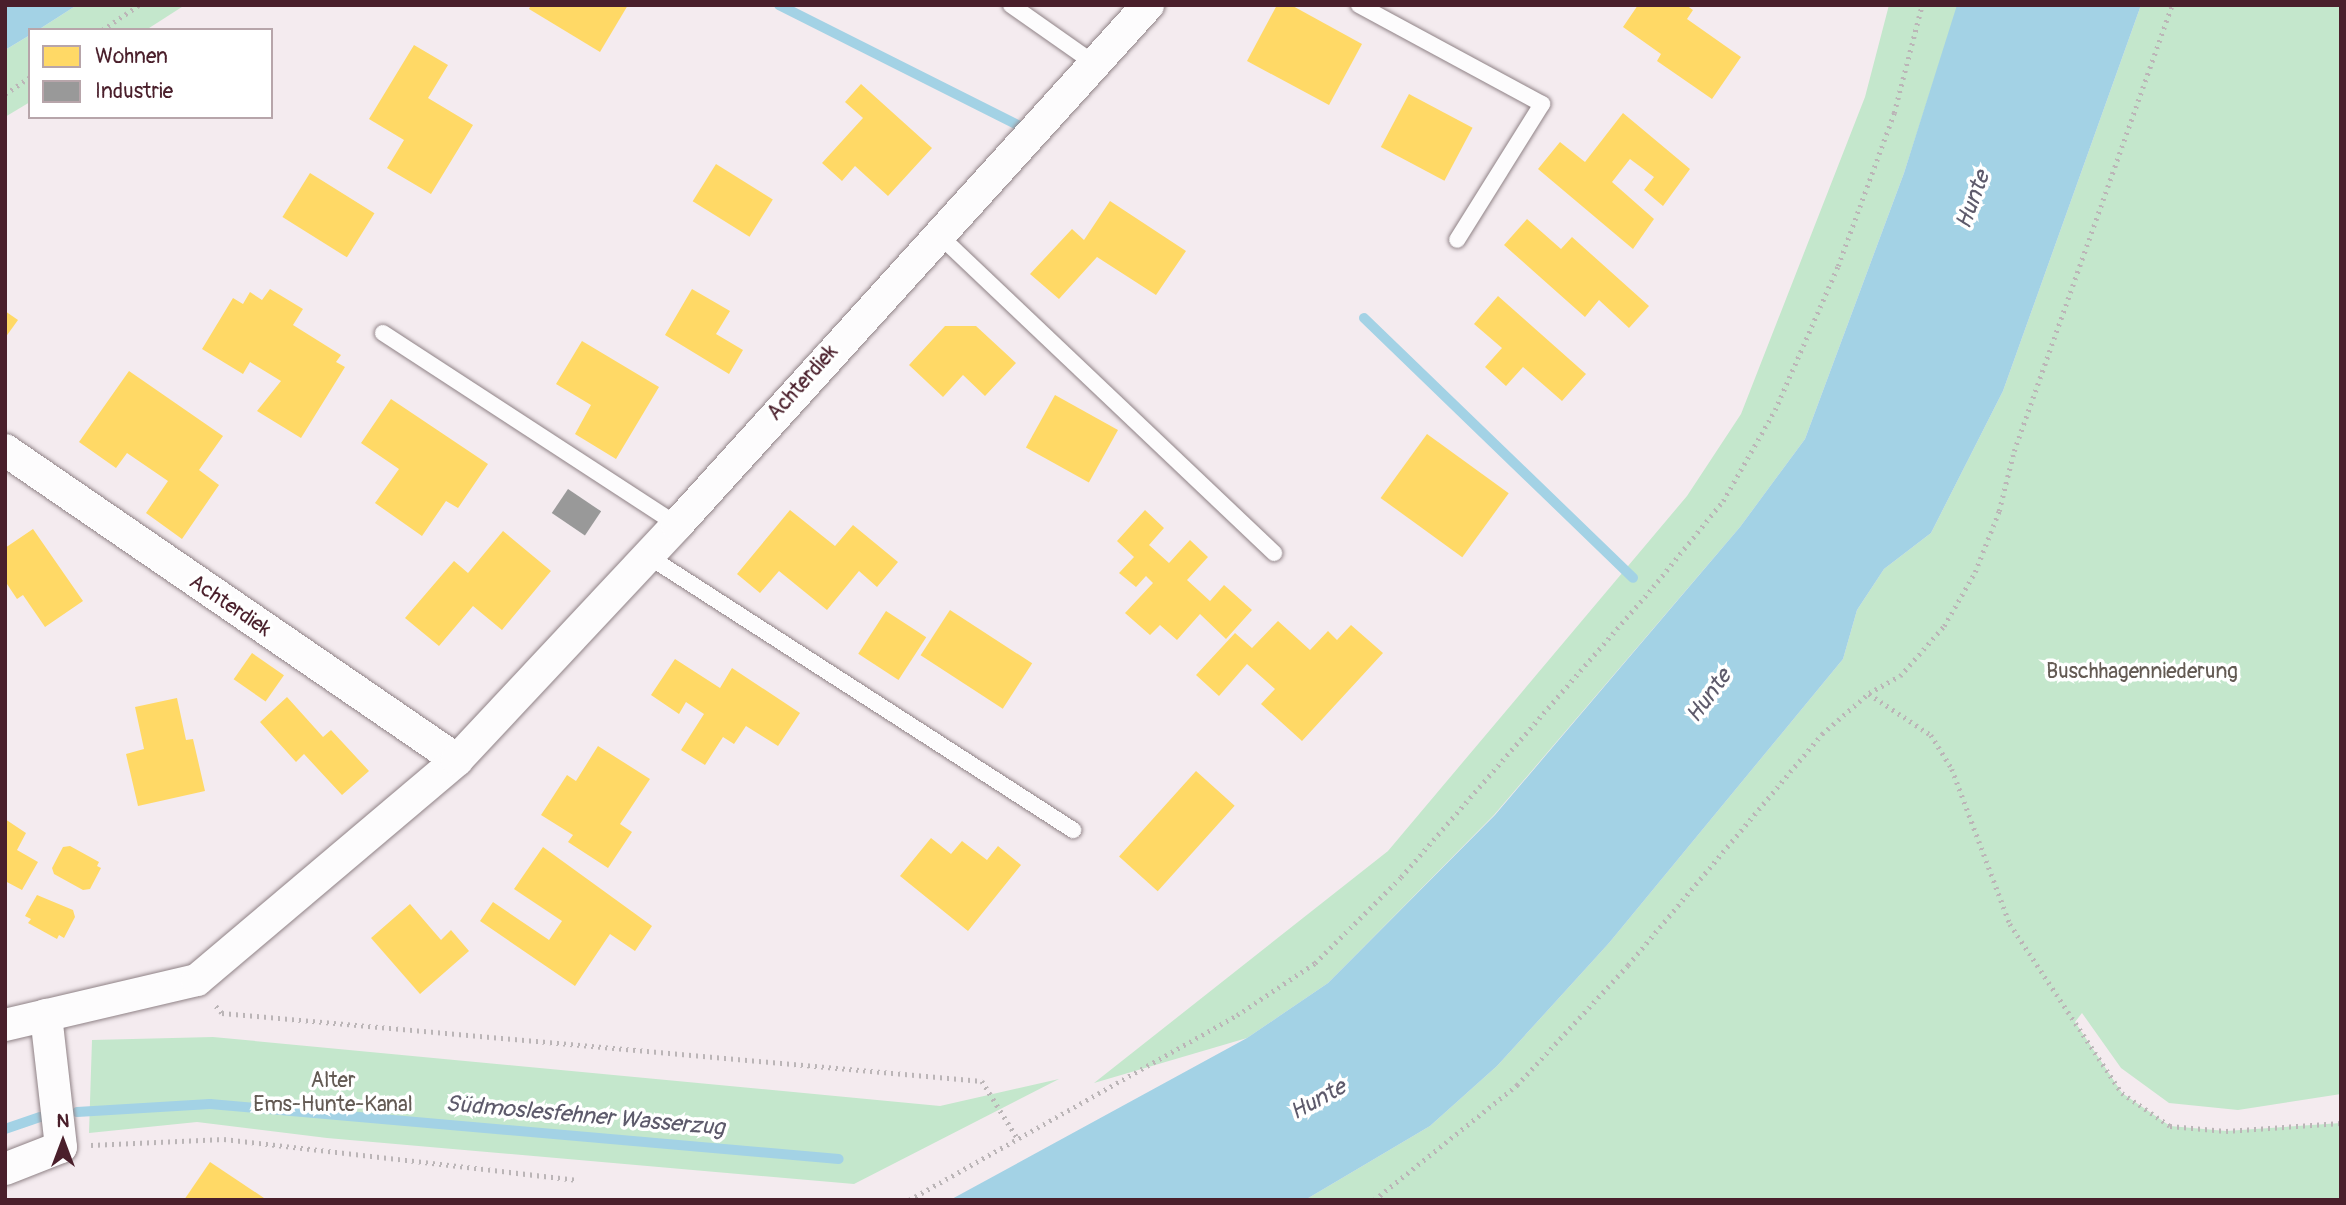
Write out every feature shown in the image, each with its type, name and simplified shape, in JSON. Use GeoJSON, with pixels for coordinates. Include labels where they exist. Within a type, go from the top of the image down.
{"type":"FeatureCollection","features":[{"type":"Feature","properties":{"kind":"street","name":"Achterdiek"},"geometry":{"type":"LineString","coordinates":[[5,1025],[197,979],[457,760],[677,526],[1148,5]]}},
{"type":"Feature","properties":{"kind":"street","name":"Achterdiek"},"geometry":{"type":"LineString","coordinates":[[5,450],[457,760]]}},
{"type":"Feature","properties":{"kind":"street"},"geometry":{"type":"LineString","coordinates":[[5,1169],[61,1147],[46,1015]]}},
{"type":"Feature","properties":{"kind":"lane"},"geometry":{"type":"LineString","coordinates":[[1011,5],[1096,64]]}},
{"type":"Feature","properties":{"kind":"lane"},"geometry":{"type":"LineString","coordinates":[[1359,5],[1542,104],[1457,240]]}},
{"type":"Feature","properties":{"kind":"lane"},"geometry":{"type":"LineString","coordinates":[[939,235],[1274,553]]}},
{"type":"Feature","properties":{"kind":"lane"},"geometry":{"type":"LineString","coordinates":[[383,333],[677,526]]}},
{"type":"Feature","properties":{"kind":"lane"},"geometry":{"type":"LineString","coordinates":[[648,556],[1073,830]]}},
{"type":"Feature","properties":{"kind":"path"},"geometry":{"type":"LineString","coordinates":[[105,28],[139,5]]}},
{"type":"Feature","properties":{"kind":"path"},"geometry":{"type":"LineString","coordinates":[[909,1200],[1237,1015],[1315,963],[1401,877],[1723,501],[1774,410],[1838,266],[1894,113],[1922,5]]}},
{"type":"Feature","properties":{"kind":"path"},"geometry":{"type":"LineString","coordinates":[[1374,1200],[1517,1085],[1628,965],[1822,734],[1869,693],[1900,676],[1944,626],[1975,572],[2172,5]]}},
{"type":"Feature","properties":{"kind":"path"},"geometry":{"type":"LineString","coordinates":[[5,94],[28,78]]}},
{"type":"Feature","properties":{"kind":"path"},"geometry":{"type":"LineString","coordinates":[[1869,693],[1931,735],[1952,769],[2010,924],[2122,1094],[2170,1126],[2226,1132],[2341,1123]]}},
{"type":"Feature","properties":{"kind":"path"},"geometry":{"type":"LineString","coordinates":[[197,979],[222,1013],[982,1081],[1018,1139]]}},
{"type":"Feature","properties":{"kind":"path"},"geometry":{"type":"LineString","coordinates":[[61,1147],[224,1139],[578,1180]]}},
{"type":"Feature","properties":{"kind":"green space"},"geometry":{"type":"Polygon","coordinates":[[[77,5],[185,5],[149,28],[41,28],[77,5]]]}},
{"type":"Feature","properties":{"kind":"green space"},"geometry":{"type":"Polygon","coordinates":[[[1889,5],[1958,5],[1904,173],[1805,439],[1740,527],[1494,815],[1328,983],[1247,1038],[1094,1083],[1388,851],[1687,496],[1741,414],[1865,97],[1889,5]]]}},
{"type":"Feature","properties":{"kind":"green space","name":"Buschhagenniederung"},"geometry":{"type":"Polygon","coordinates":[[[2141,5],[2341,5],[2341,1094],[2238,1110],[2169,1103],[2121,1068],[2082,1013],[2075,1022],[2122,1093],[2170,1126],[2226,1131],[2341,1123],[2341,1200],[1305,1200],[1430,1126],[1497,1066],[1609,943],[1843,659],[1857,610],[1884,569],[1931,533],[2003,391],[2141,5]]]}},
{"type":"Feature","properties":{"kind":"green space"},"geometry":{"type":"Polygon","coordinates":[[[28,36],[28,103],[5,117],[5,50],[28,36]]]}},
{"type":"Feature","properties":{"kind":"green space","name":"Alter Ems-Hunte-Kanal"},"geometry":{"type":"Polygon","coordinates":[[[213,1037],[940,1106],[1059,1079],[854,1184],[327,1138],[197,1122],[89,1133],[92,1040],[213,1037]]]}},
{"type":"Feature","properties":{"kind":"water"},"geometry":{"type":"Polygon","coordinates":[[[5,5],[77,5],[41,28],[28,28],[28,36],[5,50],[5,5]]]}},
{"type":"Feature","properties":{"kind":"water","name":"Hunte"},"geometry":{"type":"Polygon","coordinates":[[[1957,5],[2141,5],[2003,391],[1931,533],[1884,569],[1857,610],[1843,659],[1609,943],[1497,1066],[1430,1126],[1305,1200],[950,1200],[1247,1038],[1328,983],[1495,815],[1740,527],[1805,439],[1904,173],[1957,5]]]}},
{"type":"Feature","properties":{"kind":"building: Wohnen"},"geometry":{"type":"Polygon","coordinates":[[[531,5],[628,5],[600,52],[529,9],[531,5]]]}},
{"type":"Feature","properties":{"kind":"building: Wohnen"},"geometry":{"type":"Polygon","coordinates":[[[1277,5],[1291,5],[1362,44],[1329,105],[1247,61],[1277,5]]]}},
{"type":"Feature","properties":{"kind":"building: Wohnen"},"geometry":{"type":"Polygon","coordinates":[[[1638,5],[1686,5],[1693,10],[1687,19],[1741,57],[1712,99],[1657,61],[1661,54],[1623,27],[1638,5]]]}},
{"type":"Feature","properties":{"kind":"building: Wohnen"},"geometry":{"type":"Polygon","coordinates":[[[414,45],[448,65],[428,98],[473,125],[431,194],[387,168],[404,140],[369,119],[414,45]]]}},
{"type":"Feature","properties":{"kind":"building: Wohnen"},"geometry":{"type":"Polygon","coordinates":[[[861,84],[932,148],[888,196],[855,166],[842,181],[822,163],[863,118],[845,102],[861,84]]]}},
{"type":"Feature","properties":{"kind":"building: Wohnen"},"geometry":{"type":"Polygon","coordinates":[[[1409,94],[1473,128],[1444,181],[1381,147],[1409,94]]]}},
{"type":"Feature","properties":{"kind":"building: Wohnen"},"geometry":{"type":"Polygon","coordinates":[[[1623,113],[1690,169],[1663,206],[1644,190],[1654,177],[1630,159],[1612,182],[1654,219],[1633,249],[1538,169],[1560,142],[1585,162],[1623,113]]]}},
{"type":"Feature","properties":{"kind":"building: Wohnen"},"geometry":{"type":"Polygon","coordinates":[[[716,164],[773,200],[750,237],[693,201],[716,164]]]}},
{"type":"Feature","properties":{"kind":"building: Wohnen"},"geometry":{"type":"Polygon","coordinates":[[[310,173],[374,213],[347,257],[282,217],[310,173]]]}},
{"type":"Feature","properties":{"kind":"building: Wohnen"},"geometry":{"type":"Polygon","coordinates":[[[1110,201],[1186,251],[1156,295],[1097,257],[1059,299],[1030,274],[1072,229],[1084,240],[1110,201]]]}},
{"type":"Feature","properties":{"kind":"building: Wohnen"},"geometry":{"type":"Polygon","coordinates":[[[1527,219],[1561,249],[1572,237],[1649,306],[1629,328],[1599,300],[1585,317],[1504,245],[1527,219]]]}},
{"type":"Feature","properties":{"kind":"building: Wohnen"},"geometry":{"type":"Polygon","coordinates":[[[270,289],[303,309],[293,325],[341,355],[336,362],[345,367],[301,438],[257,411],[281,381],[250,362],[243,374],[202,349],[233,298],[243,304],[250,292],[262,300],[270,289]]]}},
{"type":"Feature","properties":{"kind":"building: Wohnen"},"geometry":{"type":"Polygon","coordinates":[[[692,289],[730,311],[716,334],[743,350],[729,374],[665,335],[692,289]]]}},
{"type":"Feature","properties":{"kind":"building: Wohnen"},"geometry":{"type":"Polygon","coordinates":[[[1498,296],[1586,374],[1562,401],[1523,367],[1506,386],[1485,367],[1502,348],[1474,324],[1498,296]]]}},
{"type":"Feature","properties":{"kind":"building: Wohnen"},"geometry":{"type":"Polygon","coordinates":[[[5,311],[18,320],[5,338],[5,311]]]}},
{"type":"Feature","properties":{"kind":"building: Wohnen"},"geometry":{"type":"Polygon","coordinates":[[[945,326],[976,326],[1016,363],[985,396],[963,375],[943,397],[909,365],[945,326]]]}},
{"type":"Feature","properties":{"kind":"building: Wohnen"},"geometry":{"type":"Polygon","coordinates":[[[582,341],[659,387],[616,459],[575,434],[591,405],[556,384],[582,341]]]}},
{"type":"Feature","properties":{"kind":"building: Wohnen"},"geometry":{"type":"Polygon","coordinates":[[[129,371],[223,436],[199,470],[219,485],[182,539],[146,513],[168,481],[127,453],[116,468],[79,442],[129,371]]]}},
{"type":"Feature","properties":{"kind":"building: Wohnen"},"geometry":{"type":"Polygon","coordinates":[[[1055,395],[1118,430],[1089,482],[1026,447],[1055,395]]]}},
{"type":"Feature","properties":{"kind":"building: Wohnen"},"geometry":{"type":"Polygon","coordinates":[[[391,399],[488,464],[458,508],[446,501],[422,536],[375,503],[399,469],[361,443],[391,399]]]}},
{"type":"Feature","properties":{"kind":"building: Wohnen"},"geometry":{"type":"Polygon","coordinates":[[[1427,434],[1509,493],[1462,557],[1381,498],[1427,434]]]}},
{"type":"Feature","properties":{"kind":"building: Wohnen"},"geometry":{"type":"Polygon","coordinates":[[[790,510],[835,546],[853,525],[898,562],[877,587],[859,571],[827,610],[779,571],[760,593],[737,574],[790,510]]]}},
{"type":"Feature","properties":{"kind":"building: Wohnen"},"geometry":{"type":"Polygon","coordinates":[[[1145,510],[1164,528],[1149,545],[1169,563],[1190,540],[1208,557],[1187,580],[1210,601],[1224,585],[1252,610],[1226,639],[1200,614],[1177,640],[1160,625],[1150,635],[1125,613],[1153,583],[1146,576],[1136,587],[1119,573],[1134,557],[1117,541],[1145,510]]]}},
{"type":"Feature","properties":{"kind":"building: Wohnen"},"geometry":{"type":"Polygon","coordinates":[[[33,529],[83,601],[45,627],[23,595],[17,599],[5,581],[5,548],[33,529]]]}},
{"type":"Feature","properties":{"kind":"building: Wohnen"},"geometry":{"type":"Polygon","coordinates":[[[503,531],[551,571],[502,630],[473,606],[439,646],[405,618],[454,561],[468,573],[503,531]]]}},
{"type":"Feature","properties":{"kind":"building: Wohnen"},"geometry":{"type":"Polygon","coordinates":[[[950,610],[1032,663],[1003,709],[921,655],[950,610]]]}},
{"type":"Feature","properties":{"kind":"building: Wohnen"},"geometry":{"type":"Polygon","coordinates":[[[886,611],[926,637],[898,680],[858,654],[886,611]]]}},
{"type":"Feature","properties":{"kind":"building: Wohnen"},"geometry":{"type":"Polygon","coordinates":[[[1278,621],[1310,650],[1328,631],[1337,640],[1351,625],[1383,653],[1302,741],[1261,704],[1275,689],[1247,664],[1219,696],[1196,675],[1235,633],[1252,648],[1278,621]]]}},
{"type":"Feature","properties":{"kind":"building: Wohnen"},"geometry":{"type":"Polygon","coordinates":[[[252,653],[284,675],[266,702],[234,679],[252,653]]]}},
{"type":"Feature","properties":{"kind":"building: Wohnen"},"geometry":{"type":"Polygon","coordinates":[[[675,659],[720,688],[732,668],[800,713],[778,746],[746,726],[734,744],[723,737],[705,765],[681,750],[704,714],[686,702],[679,714],[651,695],[675,659]]]}},
{"type":"Feature","properties":{"kind":"building: Wohnen"},"geometry":{"type":"Polygon","coordinates":[[[287,697],[323,737],[331,730],[369,771],[342,795],[304,754],[296,762],[260,722],[287,697]]]}},
{"type":"Feature","properties":{"kind":"building: Wohnen"},"geometry":{"type":"Polygon","coordinates":[[[177,698],[186,740],[193,739],[205,791],[138,806],[126,754],[144,749],[135,707],[177,698]]]}},
{"type":"Feature","properties":{"kind":"building: Wohnen"},"geometry":{"type":"Polygon","coordinates":[[[598,746],[650,779],[620,824],[632,832],[608,868],[568,842],[573,835],[541,815],[567,775],[576,781],[598,746]]]}},
{"type":"Feature","properties":{"kind":"building: Wohnen"},"geometry":{"type":"Polygon","coordinates":[[[1196,771],[1235,806],[1158,891],[1119,856],[1196,771]]]}},
{"type":"Feature","properties":{"kind":"building: Wohnen"},"geometry":{"type":"Polygon","coordinates":[[[5,819],[26,833],[17,850],[38,862],[22,890],[5,881],[5,819]]]}},
{"type":"Feature","properties":{"kind":"building: Wohnen"},"geometry":{"type":"Polygon","coordinates":[[[931,838],[951,854],[962,841],[987,860],[998,846],[1021,865],[968,931],[900,876],[931,838]]]}},
{"type":"Feature","properties":{"kind":"building: Wohnen"},"geometry":{"type":"Polygon","coordinates":[[[70,846],[99,862],[97,866],[101,868],[90,889],[83,890],[54,874],[52,868],[63,847],[70,846]]]}},
{"type":"Feature","properties":{"kind":"building: Wohnen"},"geometry":{"type":"Polygon","coordinates":[[[543,847],[652,926],[635,951],[610,934],[575,986],[480,921],[493,902],[549,940],[562,921],[514,889],[543,847]]]}},
{"type":"Feature","properties":{"kind":"building: Wohnen"},"geometry":{"type":"Polygon","coordinates":[[[37,895],[73,910],[75,917],[64,938],[59,935],[57,939],[28,923],[31,919],[25,916],[37,895]]]}},
{"type":"Feature","properties":{"kind":"building: Wohnen"},"geometry":{"type":"Polygon","coordinates":[[[410,904],[441,940],[451,930],[469,951],[420,994],[371,938],[410,904]]]}},
{"type":"Feature","properties":{"kind":"building: Wohnen"},"geometry":{"type":"Polygon","coordinates":[[[210,1162],[267,1200],[184,1200],[210,1162]]]}},
{"type":"Feature","properties":{"kind":"building: Industrie"},"geometry":{"type":"Polygon","coordinates":[[[568,489],[601,511],[585,535],[552,513],[568,489]]]}},
{"type":"Feature","properties":{"kind":"waterway"},"geometry":{"type":"LineString","coordinates":[[779,5],[1024,128]]}},
{"type":"Feature","properties":{"kind":"waterway"},"geometry":{"type":"LineString","coordinates":[[1364,318],[1633,578]]}},
{"type":"Feature","properties":{"kind":"waterway","name":"Südmoslesfehner Wasserzug"},"geometry":{"type":"LineString","coordinates":[[77,1112],[210,1104],[839,1159]]}},
{"type":"Feature","properties":{"kind":"waterway","name":"Südmoslesfehner Wasserzug"},"geometry":{"type":"LineString","coordinates":[[5,1129],[40,1117]]}}]}
